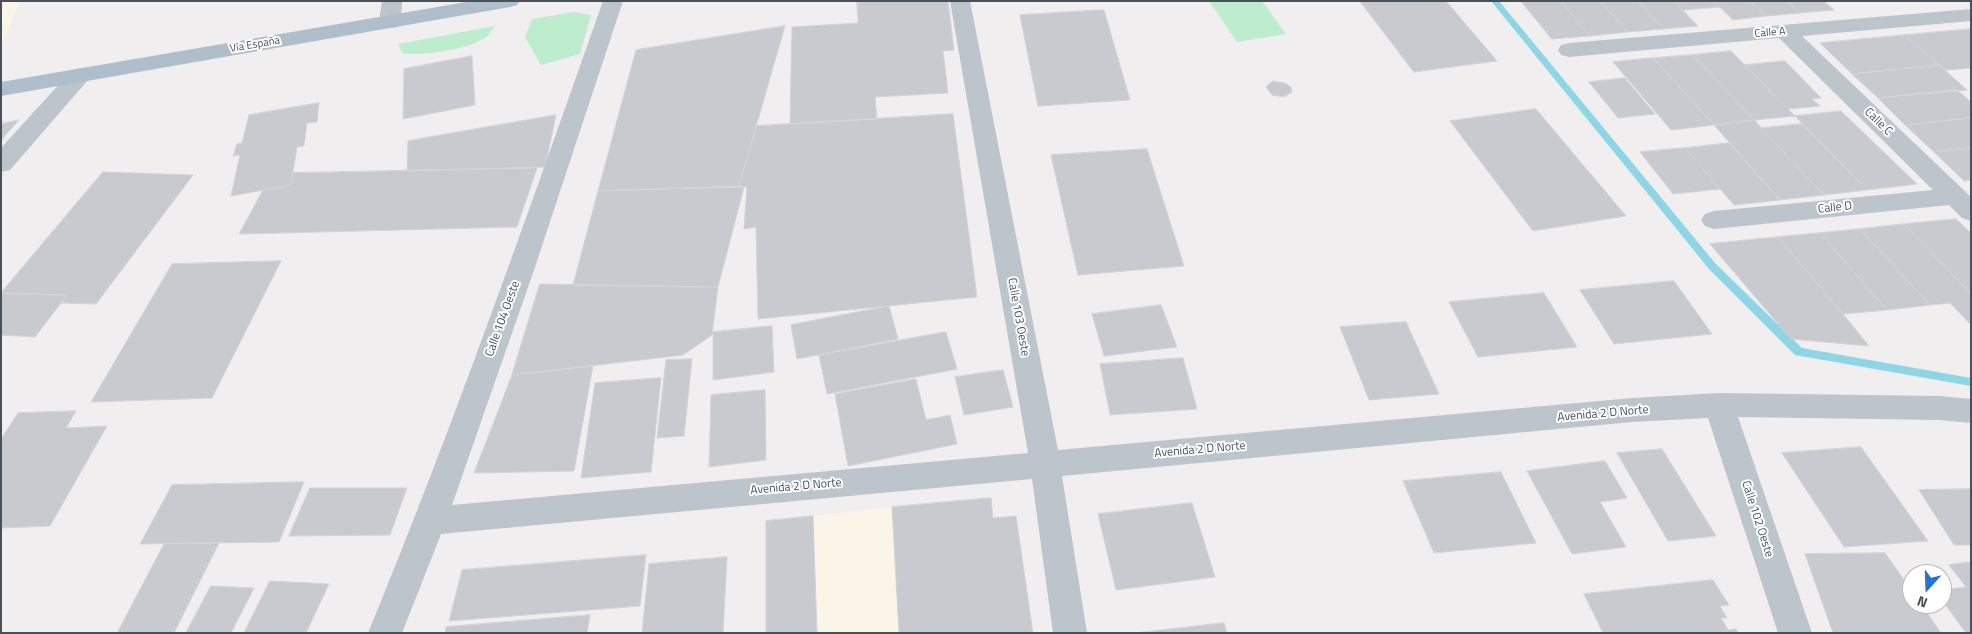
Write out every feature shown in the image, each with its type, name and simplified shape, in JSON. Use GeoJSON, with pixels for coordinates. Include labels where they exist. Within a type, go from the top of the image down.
{"type":"FeatureCollection","features":[{"type":"Feature","properties":{"kind":"main road","name":"Vía España"},"geometry":{"type":"LineString","coordinates":[[1,89],[80,75],[391,12],[510,1]]}},
{"type":"Feature","properties":{"kind":"street","name":"Calle 104 Oeste"},"geometry":{"type":"LineString","coordinates":[[385,633],[430,521],[521,270],[613,1]]}},
{"type":"Feature","properties":{"kind":"street","name":"Calle 103 Oeste"},"geometry":{"type":"LineString","coordinates":[[960,1],[1045,464],[1070,633]]}},
{"type":"Feature","properties":{"kind":"street","name":"Calle A"},"geometry":{"type":"LineString","coordinates":[[1568,50],[1971,15]]}},
{"type":"Feature","properties":{"kind":"street","name":"Calle C"},"geometry":{"type":"LineString","coordinates":[[1784,31],[1963,204]]}},
{"type":"Feature","properties":{"kind":"street"},"geometry":{"type":"LineString","coordinates":[[1,164],[80,75]]}},
{"type":"Feature","properties":{"kind":"street","name":"Calle D"},"geometry":{"type":"LineString","coordinates":[[1714,220],[1963,204]]}},
{"type":"Feature","properties":{"kind":"street","name":"Avenida 2 D Norte"},"geometry":{"type":"LineString","coordinates":[[430,521],[1632,410],[1719,405],[1971,410]]}},
{"type":"Feature","properties":{"kind":"street","name":"Calle 102 Oeste"},"geometry":{"type":"LineString","coordinates":[[1719,405],[1795,633]]}},
{"type":"Feature","properties":{"kind":"shaded area"},"geometry":{"type":"Polygon","coordinates":[[[1,1],[20,1],[1,45],[1,1]]]}},
{"type":"Feature","properties":{"kind":"shaded area"},"geometry":{"type":"Polygon","coordinates":[[[892,507],[899,633],[766,633],[766,521],[892,507]]]}},
{"type":"Feature","properties":{"kind":"green space"},"geometry":{"type":"Polygon","coordinates":[[[1209,1],[1262,1],[1286,34],[1237,42],[1209,1]]]}},
{"type":"Feature","properties":{"kind":"green space"},"geometry":{"type":"Polygon","coordinates":[[[574,12],[591,15],[580,54],[541,65],[525,37],[532,19],[574,12]]]}},
{"type":"Feature","properties":{"kind":"green space"},"geometry":{"type":"Polygon","coordinates":[[[495,26],[486,37],[456,49],[411,54],[402,53],[398,44],[495,26]]]}},
{"type":"Feature","properties":{"kind":"building"},"geometry":{"type":"Polygon","coordinates":[[[857,1],[948,1],[954,50],[943,51],[948,93],[875,97],[877,119],[790,124],[792,27],[858,23],[857,1]]]}},
{"type":"Feature","properties":{"kind":"building"},"geometry":{"type":"Polygon","coordinates":[[[1360,1],[1446,1],[1497,61],[1414,72],[1360,1]]]}},
{"type":"Feature","properties":{"kind":"building"},"geometry":{"type":"Polygon","coordinates":[[[1521,1],[1561,1],[1590,36],[1552,39],[1521,1]]]}},
{"type":"Feature","properties":{"kind":"building"},"geometry":{"type":"Polygon","coordinates":[[[1561,1],[1600,1],[1628,32],[1590,36],[1561,1]]]}},
{"type":"Feature","properties":{"kind":"building"},"geometry":{"type":"Polygon","coordinates":[[[1600,1],[1638,1],[1664,29],[1628,32],[1600,1]]]}},
{"type":"Feature","properties":{"kind":"building"},"geometry":{"type":"Polygon","coordinates":[[[1638,1],[1674,1],[1698,26],[1664,29],[1638,1]]]}},
{"type":"Feature","properties":{"kind":"building"},"geometry":{"type":"Polygon","coordinates":[[[1674,1],[1714,1],[1720,7],[1683,10],[1674,1]]]}},
{"type":"Feature","properties":{"kind":"building"},"geometry":{"type":"Polygon","coordinates":[[[1714,1],[1750,1],[1766,16],[1733,20],[1714,1]]]}},
{"type":"Feature","properties":{"kind":"building"},"geometry":{"type":"Polygon","coordinates":[[[1750,1],[1787,1],[1800,13],[1766,16],[1750,1]]]}},
{"type":"Feature","properties":{"kind":"building"},"geometry":{"type":"Polygon","coordinates":[[[1787,1],[1824,1],[1834,10],[1800,13],[1787,1]]]}},
{"type":"Feature","properties":{"kind":"building"},"geometry":{"type":"Polygon","coordinates":[[[1104,10],[1130,100],[1038,106],[1020,15],[1104,10]]]}},
{"type":"Feature","properties":{"kind":"building"},"geometry":{"type":"Polygon","coordinates":[[[785,26],[739,186],[598,191],[636,50],[785,26]]]}},
{"type":"Feature","properties":{"kind":"building"},"geometry":{"type":"Polygon","coordinates":[[[1971,29],[1971,68],[1945,70],[1905,35],[1971,29]]]}},
{"type":"Feature","properties":{"kind":"building"},"geometry":{"type":"Polygon","coordinates":[[[1905,35],[1939,65],[1852,74],[1820,43],[1905,35]]]}},
{"type":"Feature","properties":{"kind":"building"},"geometry":{"type":"Polygon","coordinates":[[[1731,51],[1795,116],[1755,120],[1692,55],[1731,51]]]}},
{"type":"Feature","properties":{"kind":"building"},"geometry":{"type":"Polygon","coordinates":[[[1692,55],[1755,120],[1714,125],[1653,58],[1692,55]]]}},
{"type":"Feature","properties":{"kind":"building"},"geometry":{"type":"Polygon","coordinates":[[[472,56],[475,105],[403,119],[404,69],[472,56]]]}},
{"type":"Feature","properties":{"kind":"building"},"geometry":{"type":"Polygon","coordinates":[[[1653,58],[1714,125],[1671,130],[1613,62],[1653,58]]]}},
{"type":"Feature","properties":{"kind":"building"},"geometry":{"type":"Polygon","coordinates":[[[1785,61],[1821,98],[1812,99],[1820,106],[1788,109],[1745,65],[1785,61]]]}},
{"type":"Feature","properties":{"kind":"building"},"geometry":{"type":"Polygon","coordinates":[[[1939,65],[1967,90],[1878,98],[1852,74],[1939,65]]]}},
{"type":"Feature","properties":{"kind":"building"},"geometry":{"type":"Polygon","coordinates":[[[1625,78],[1655,114],[1618,118],[1589,82],[1625,78]]]}},
{"type":"Feature","properties":{"kind":"building"},"geometry":{"type":"Polygon","coordinates":[[[1273,81],[1285,83],[1291,87],[1292,92],[1284,97],[1272,95],[1266,87],[1273,81]]]}},
{"type":"Feature","properties":{"kind":"building"},"geometry":{"type":"Polygon","coordinates":[[[1957,90],[1971,102],[1971,118],[1905,125],[1878,98],[1957,90]]]}},
{"type":"Feature","properties":{"kind":"building"},"geometry":{"type":"Polygon","coordinates":[[[319,103],[317,122],[307,123],[304,146],[297,147],[291,185],[231,196],[240,155],[233,156],[237,144],[242,143],[249,115],[319,103]]]}},
{"type":"Feature","properties":{"kind":"building"},"geometry":{"type":"Polygon","coordinates":[[[1536,109],[1626,216],[1533,231],[1450,121],[1536,109]]]}},
{"type":"Feature","properties":{"kind":"building"},"geometry":{"type":"Polygon","coordinates":[[[1841,111],[1917,184],[1867,190],[1795,116],[1841,111]]]}},
{"type":"Feature","properties":{"kind":"building"},"geometry":{"type":"Polygon","coordinates":[[[953,114],[977,297],[758,319],[756,227],[744,229],[747,187],[739,186],[756,126],[953,114]]]}},
{"type":"Feature","properties":{"kind":"building"},"geometry":{"type":"Polygon","coordinates":[[[556,115],[545,167],[407,171],[408,141],[556,115]]]}},
{"type":"Feature","properties":{"kind":"building"},"geometry":{"type":"Polygon","coordinates":[[[1971,118],[1971,148],[1934,152],[1905,125],[1971,118]]]}},
{"type":"Feature","properties":{"kind":"building"},"geometry":{"type":"Polygon","coordinates":[[[19,120],[1,140],[1,124],[19,120]]]}},
{"type":"Feature","properties":{"kind":"building"},"geometry":{"type":"Polygon","coordinates":[[[1755,120],[1824,195],[1780,200],[1714,125],[1755,120]]]}},
{"type":"Feature","properties":{"kind":"building"},"geometry":{"type":"Polygon","coordinates":[[[1802,124],[1867,190],[1824,195],[1761,128],[1802,124]]]}},
{"type":"Feature","properties":{"kind":"building"},"geometry":{"type":"Polygon","coordinates":[[[1729,143],[1780,200],[1734,205],[1685,148],[1729,143]]]}},
{"type":"Feature","properties":{"kind":"building"},"geometry":{"type":"Polygon","coordinates":[[[1685,148],[1720,189],[1673,194],[1640,152],[1685,148]]]}},
{"type":"Feature","properties":{"kind":"building"},"geometry":{"type":"Polygon","coordinates":[[[1971,148],[1971,180],[1964,181],[1934,152],[1971,148]]]}},
{"type":"Feature","properties":{"kind":"building"},"geometry":{"type":"Polygon","coordinates":[[[1147,149],[1184,266],[1078,275],[1051,155],[1147,149]]]}},
{"type":"Feature","properties":{"kind":"building"},"geometry":{"type":"Polygon","coordinates":[[[537,168],[517,227],[239,234],[263,190],[291,185],[293,173],[537,168]]]}},
{"type":"Feature","properties":{"kind":"building"},"geometry":{"type":"Polygon","coordinates":[[[103,172],[193,175],[96,304],[61,303],[67,295],[1,293],[103,172]]]}},
{"type":"Feature","properties":{"kind":"building"},"geometry":{"type":"Polygon","coordinates":[[[744,187],[718,287],[573,285],[598,191],[744,187]]]}},
{"type":"Feature","properties":{"kind":"building"},"geometry":{"type":"Polygon","coordinates":[[[1956,219],[1971,233],[1971,294],[1904,224],[1956,219]]]}},
{"type":"Feature","properties":{"kind":"building"},"geometry":{"type":"Polygon","coordinates":[[[1904,224],[1971,294],[1971,325],[1950,303],[1930,305],[1860,229],[1904,224]]]}},
{"type":"Feature","properties":{"kind":"building"},"geometry":{"type":"Polygon","coordinates":[[[1860,229],[1930,305],[1887,310],[1820,233],[1860,229]]]}},
{"type":"Feature","properties":{"kind":"building"},"geometry":{"type":"Polygon","coordinates":[[[1820,233],[1887,310],[1843,314],[1778,237],[1820,233]]]}},
{"type":"Feature","properties":{"kind":"building"},"geometry":{"type":"Polygon","coordinates":[[[1778,237],[1869,346],[1791,339],[1710,244],[1778,237]]]}},
{"type":"Feature","properties":{"kind":"building"},"geometry":{"type":"Polygon","coordinates":[[[281,261],[212,398],[91,402],[172,264],[281,261]]]}},
{"type":"Feature","properties":{"kind":"building"},"geometry":{"type":"Polygon","coordinates":[[[1674,281],[1712,334],[1614,344],[1580,290],[1674,281]]]}},
{"type":"Feature","properties":{"kind":"building"},"geometry":{"type":"Polygon","coordinates":[[[540,284],[718,287],[712,335],[683,355],[512,375],[540,284]]]}},
{"type":"Feature","properties":{"kind":"building"},"geometry":{"type":"Polygon","coordinates":[[[1,293],[67,295],[35,337],[1,335],[1,293]]]}},
{"type":"Feature","properties":{"kind":"building"},"geometry":{"type":"Polygon","coordinates":[[[1544,293],[1577,347],[1478,357],[1449,302],[1544,293]]]}},
{"type":"Feature","properties":{"kind":"building"},"geometry":{"type":"Polygon","coordinates":[[[1161,305],[1177,347],[1104,356],[1092,314],[1161,305]]]}},
{"type":"Feature","properties":{"kind":"building"},"geometry":{"type":"Polygon","coordinates":[[[889,306],[898,339],[797,359],[791,325],[889,306]]]}},
{"type":"Feature","properties":{"kind":"building"},"geometry":{"type":"Polygon","coordinates":[[[1406,322],[1439,394],[1369,400],[1340,327],[1406,322]]]}},
{"type":"Feature","properties":{"kind":"building"},"geometry":{"type":"Polygon","coordinates":[[[772,326],[774,372],[713,380],[713,332],[772,326]]]}},
{"type":"Feature","properties":{"kind":"building"},"geometry":{"type":"Polygon","coordinates":[[[946,332],[957,369],[827,394],[819,355],[946,332]]]}},
{"type":"Feature","properties":{"kind":"building"},"geometry":{"type":"Polygon","coordinates":[[[1183,358],[1197,409],[1110,415],[1100,364],[1183,358]]]}},
{"type":"Feature","properties":{"kind":"building"},"geometry":{"type":"Polygon","coordinates":[[[692,359],[684,436],[657,438],[666,360],[692,359]]]}},
{"type":"Feature","properties":{"kind":"building"},"geometry":{"type":"Polygon","coordinates":[[[593,366],[574,471],[474,473],[512,375],[593,366]]]}},
{"type":"Feature","properties":{"kind":"building"},"geometry":{"type":"Polygon","coordinates":[[[1003,370],[1013,407],[964,415],[955,377],[1003,370]]]}},
{"type":"Feature","properties":{"kind":"building"},"geometry":{"type":"Polygon","coordinates":[[[661,378],[651,472],[581,478],[595,383],[661,378]]]}},
{"type":"Feature","properties":{"kind":"building"},"geometry":{"type":"Polygon","coordinates":[[[916,379],[926,420],[950,415],[957,444],[848,466],[835,394],[916,379]]]}},
{"type":"Feature","properties":{"kind":"building"},"geometry":{"type":"Polygon","coordinates":[[[765,390],[766,460],[709,467],[711,395],[765,390]]]}},
{"type":"Feature","properties":{"kind":"building"},"geometry":{"type":"Polygon","coordinates":[[[76,411],[66,428],[107,426],[50,526],[1,528],[1,439],[18,413],[76,411]]]}},
{"type":"Feature","properties":{"kind":"building"},"geometry":{"type":"Polygon","coordinates":[[[1861,447],[1928,541],[1844,547],[1782,453],[1861,447]]]}},
{"type":"Feature","properties":{"kind":"building"},"geometry":{"type":"Polygon","coordinates":[[[1662,449],[1716,536],[1668,541],[1617,453],[1662,449]]]}},
{"type":"Feature","properties":{"kind":"building"},"geometry":{"type":"Polygon","coordinates":[[[1605,461],[1627,498],[1600,502],[1626,547],[1572,554],[1527,471],[1605,461]]]}},
{"type":"Feature","properties":{"kind":"building"},"geometry":{"type":"Polygon","coordinates":[[[1501,472],[1536,543],[1434,553],[1403,481],[1501,472]]]}},
{"type":"Feature","properties":{"kind":"building"},"geometry":{"type":"Polygon","coordinates":[[[304,482],[279,542],[140,544],[172,485],[304,482]]]}},
{"type":"Feature","properties":{"kind":"building"},"geometry":{"type":"Polygon","coordinates":[[[310,488],[407,488],[390,535],[289,536],[310,488]]]}},
{"type":"Feature","properties":{"kind":"building"},"geometry":{"type":"Polygon","coordinates":[[[1971,489],[1971,545],[1954,545],[1919,490],[1971,489]]]}},
{"type":"Feature","properties":{"kind":"building"},"geometry":{"type":"Polygon","coordinates":[[[991,498],[993,518],[1016,516],[1033,633],[899,633],[892,507],[991,498]]]}},
{"type":"Feature","properties":{"kind":"building"},"geometry":{"type":"Polygon","coordinates":[[[1192,503],[1215,577],[1116,590],[1098,514],[1192,503]]]}},
{"type":"Feature","properties":{"kind":"building"},"geometry":{"type":"Polygon","coordinates":[[[813,516],[817,633],[766,633],[766,521],[813,516]]]}},
{"type":"Feature","properties":{"kind":"building"},"geometry":{"type":"Polygon","coordinates":[[[219,543],[174,633],[117,633],[164,544],[219,543]]]}},
{"type":"Feature","properties":{"kind":"building"},"geometry":{"type":"Polygon","coordinates":[[[1885,553],[1902,577],[1902,614],[1928,614],[1941,633],[1833,633],[1805,554],[1885,553]]]}},
{"type":"Feature","properties":{"kind":"building"},"geometry":{"type":"Polygon","coordinates":[[[646,555],[640,606],[449,621],[462,570],[646,555]]]}},
{"type":"Feature","properties":{"kind":"building"},"geometry":{"type":"Polygon","coordinates":[[[727,557],[723,633],[642,633],[649,564],[727,557]]]}},
{"type":"Feature","properties":{"kind":"building"},"geometry":{"type":"Polygon","coordinates":[[[1971,562],[1971,633],[1966,633],[1952,614],[1952,589],[1966,587],[1952,569],[1952,565],[1971,562]]]}},
{"type":"Feature","properties":{"kind":"building"},"geometry":{"type":"Polygon","coordinates":[[[1713,580],[1729,605],[1720,606],[1727,618],[1721,618],[1728,630],[1736,629],[1738,633],[1603,633],[1584,594],[1713,580]]]}},
{"type":"Feature","properties":{"kind":"building"},"geometry":{"type":"Polygon","coordinates":[[[270,581],[329,584],[306,633],[244,633],[270,581]]]}},
{"type":"Feature","properties":{"kind":"building"},"geometry":{"type":"Polygon","coordinates":[[[211,586],[254,588],[231,633],[186,633],[211,586]]]}},
{"type":"Feature","properties":{"kind":"building"},"geometry":{"type":"Polygon","coordinates":[[[590,615],[587,633],[445,633],[446,627],[590,615]]]}},
{"type":"Feature","properties":{"kind":"building"},"geometry":{"type":"Polygon","coordinates":[[[1224,623],[1227,633],[1136,633],[1224,623]]]}},
{"type":"Feature","properties":{"kind":"waterway"},"geometry":{"type":"LineString","coordinates":[[1495,1],[1712,266],[1799,352],[1971,382]]}}]}
